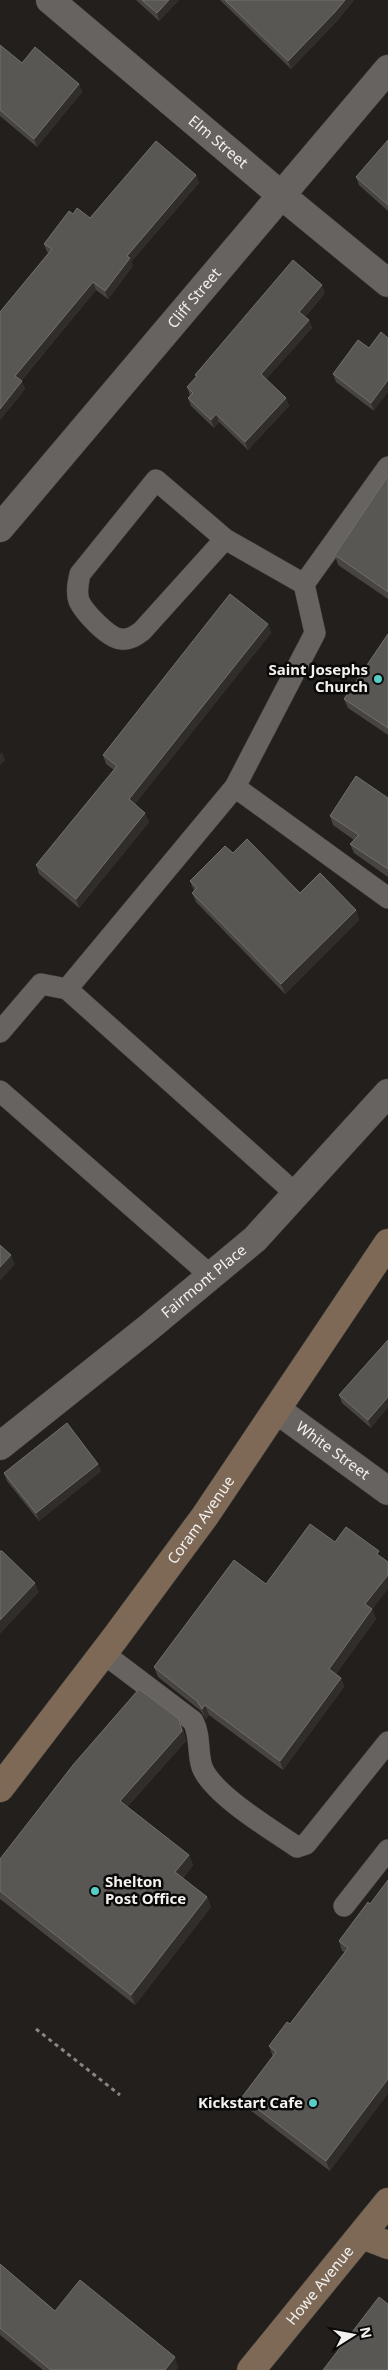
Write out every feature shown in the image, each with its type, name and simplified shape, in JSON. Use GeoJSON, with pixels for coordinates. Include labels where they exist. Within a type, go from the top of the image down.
{"type":"FeatureCollection","features":[{"type":"Feature","properties":{"kind":"main road","name":"Coram Avenue"},"geometry":{"type":"LineString","coordinates":[[0,1788],[103,1654],[205,1516],[388,1243]]}},
{"type":"Feature","properties":{"kind":"main road","name":"Howe Avenue"},"geometry":{"type":"LineString","coordinates":[[251,2370],[388,2202]]}},
{"type":"Feature","properties":{"kind":"main road"},"geometry":{"type":"LineString","coordinates":[[362,2236],[388,2244]]}},
{"type":"Feature","properties":{"kind":"street","name":"Elm Street"},"geometry":{"type":"LineString","coordinates":[[50,0],[388,283]]}},
{"type":"Feature","properties":{"kind":"street","name":"Cliff Street"},"geometry":{"type":"LineString","coordinates":[[0,528],[388,69]]}},
{"type":"Feature","properties":{"kind":"street","name":"Fairmont Place"},"geometry":{"type":"LineString","coordinates":[[1,1442],[148,1328],[255,1239],[388,1093]]}},
{"type":"Feature","properties":{"kind":"street","name":"White Street"},"geometry":{"type":"LineString","coordinates":[[277,1410],[388,1491]]}},
{"type":"Feature","properties":{"kind":"lane"},"geometry":{"type":"LineString","coordinates":[[304,584],[388,467]]}},
{"type":"Feature","properties":{"kind":"lane"},"geometry":{"type":"LineString","coordinates":[[67,989],[234,788],[315,633],[304,584],[225,539],[156,480],[80,574],[77,587],[79,601],[89,616],[120,640],[131,639],[142,630],[225,539]]}},
{"type":"Feature","properties":{"kind":"lane"},"geometry":{"type":"LineString","coordinates":[[234,788],[388,898]]}},
{"type":"Feature","properties":{"kind":"lane"},"geometry":{"type":"LineString","coordinates":[[0,1032],[41,984],[67,989],[296,1194]]}},
{"type":"Feature","properties":{"kind":"lane"},"geometry":{"type":"LineString","coordinates":[[0,1091],[211,1276]]}},
{"type":"Feature","properties":{"kind":"lane"},"geometry":{"type":"LineString","coordinates":[[103,1654],[194,1721],[199,1732],[202,1766],[212,1782],[225,1796],[297,1847],[306,1844],[388,1742]]}},
{"type":"Feature","properties":{"kind":"lane"},"geometry":{"type":"LineString","coordinates":[[344,1906],[388,1850]]}},
{"type":"Feature","properties":{"kind":"path"},"geometry":{"type":"LineString","coordinates":[[36,2029],[120,2095]]}},
{"type":"Feature","properties":{"kind":"building"},"geometry":{"type":"Polygon","coordinates":[[[142,0],[169,0],[157,13],[142,0]]]}},
{"type":"Feature","properties":{"kind":"building"},"geometry":{"type":"Polygon","coordinates":[[[225,0],[345,0],[288,61],[225,0]]]}},
{"type":"Feature","properties":{"kind":"building"},"geometry":{"type":"Polygon","coordinates":[[[0,45],[22,63],[35,47],[79,84],[34,139],[0,110],[0,45]]]}},
{"type":"Feature","properties":{"kind":"building"},"geometry":{"type":"Polygon","coordinates":[[[388,140],[388,205],[356,177],[388,140]]]}},
{"type":"Feature","properties":{"kind":"building"},"geometry":{"type":"Polygon","coordinates":[[[156,141],[196,175],[127,256],[130,258],[105,291],[93,282],[15,376],[22,381],[0,409],[0,312],[52,249],[44,244],[69,211],[73,214],[77,208],[90,218],[156,141]]]}},
{"type":"Feature","properties":{"kind":"building"},"geometry":{"type":"Polygon","coordinates":[[[293,260],[322,285],[299,312],[309,320],[261,374],[286,398],[245,442],[216,414],[211,420],[188,398],[193,393],[187,387],[197,376],[195,375],[293,260]]]}},
{"type":"Feature","properties":{"kind":"building"},"geometry":{"type":"Polygon","coordinates":[[[381,332],[388,338],[388,380],[371,403],[333,374],[358,340],[369,348],[381,332]]]}},
{"type":"Feature","properties":{"kind":"building"},"geometry":{"type":"Polygon","coordinates":[[[388,476],[388,592],[335,555],[388,476]]]}},
{"type":"Feature","properties":{"kind":"building"},"geometry":{"type":"Polygon","coordinates":[[[230,594],[268,624],[129,799],[145,813],[76,899],[36,865],[117,766],[103,755],[230,594]]]}},
{"type":"Feature","properties":{"kind":"building","name":"Saint Josephs Church"},"geometry":{"type":"Polygon","coordinates":[[[388,634],[388,728],[344,699],[388,634]]]}},
{"type":"Feature","properties":{"kind":"building"},"geometry":{"type":"Polygon","coordinates":[[[356,776],[388,798],[388,869],[350,844],[359,835],[330,816],[356,776]]]}},
{"type":"Feature","properties":{"kind":"building"},"geometry":{"type":"Polygon","coordinates":[[[247,839],[300,893],[320,873],[356,910],[281,984],[192,893],[197,888],[190,881],[225,846],[233,853],[247,839]]]}},
{"type":"Feature","properties":{"kind":"building"},"geometry":{"type":"Polygon","coordinates":[[[0,1245],[11,1255],[0,1267],[0,1245]]]}},
{"type":"Feature","properties":{"kind":"building"},"geometry":{"type":"Polygon","coordinates":[[[388,1340],[388,1397],[368,1420],[339,1395],[388,1340]]]}},
{"type":"Feature","properties":{"kind":"building"},"geometry":{"type":"Polygon","coordinates":[[[67,1423],[98,1464],[36,1513],[4,1473],[67,1423]]]}},
{"type":"Feature","properties":{"kind":"building"},"geometry":{"type":"Polygon","coordinates":[[[310,1524],[335,1542],[346,1527],[379,1551],[377,1554],[388,1562],[388,1575],[365,1604],[372,1609],[329,1669],[341,1678],[280,1761],[205,1705],[202,1709],[197,1701],[154,1667],[234,1560],[266,1584],[310,1524]]]}},
{"type":"Feature","properties":{"kind":"building"},"geometry":{"type":"Polygon","coordinates":[[[0,1551],[35,1583],[0,1620],[0,1551]]]}},
{"type":"Feature","properties":{"kind":"building","name":"Shelton Post Office"},"geometry":{"type":"Polygon","coordinates":[[[139,1689],[179,1719],[182,1731],[120,1801],[189,1855],[175,1872],[207,1897],[131,1995],[0,1891],[0,1859],[73,1765],[139,1689]]]}},
{"type":"Feature","properties":{"kind":"building"},"geometry":{"type":"Polygon","coordinates":[[[388,1880],[388,2079],[326,2161],[242,2097],[276,2052],[269,2046],[287,2022],[290,2024],[348,1948],[339,1941],[368,1902],[370,1904],[388,1880]]]}},
{"type":"Feature","properties":{"kind":"building"},"geometry":{"type":"Polygon","coordinates":[[[0,2264],[55,2311],[80,2280],[175,2357],[165,2370],[51,2370],[0,2328],[0,2264]]]}},
{"type":"Feature","properties":{"kind":"building"},"geometry":{"type":"Polygon","coordinates":[[[379,2297],[388,2304],[388,2370],[323,2370],[379,2297]]]}},
{"type":"Feature","properties":{"kind":"place","name":"Saint Josephs Church"},"geometry":{"type":"Point","coordinates":[378,679]}},
{"type":"Feature","properties":{"kind":"place","name":"Shelton Post Office"},"geometry":{"type":"Point","coordinates":[95,1891]}},
{"type":"Feature","properties":{"kind":"place","name":"Kickstart Cafe"},"geometry":{"type":"Point","coordinates":[313,2103]}}]}
